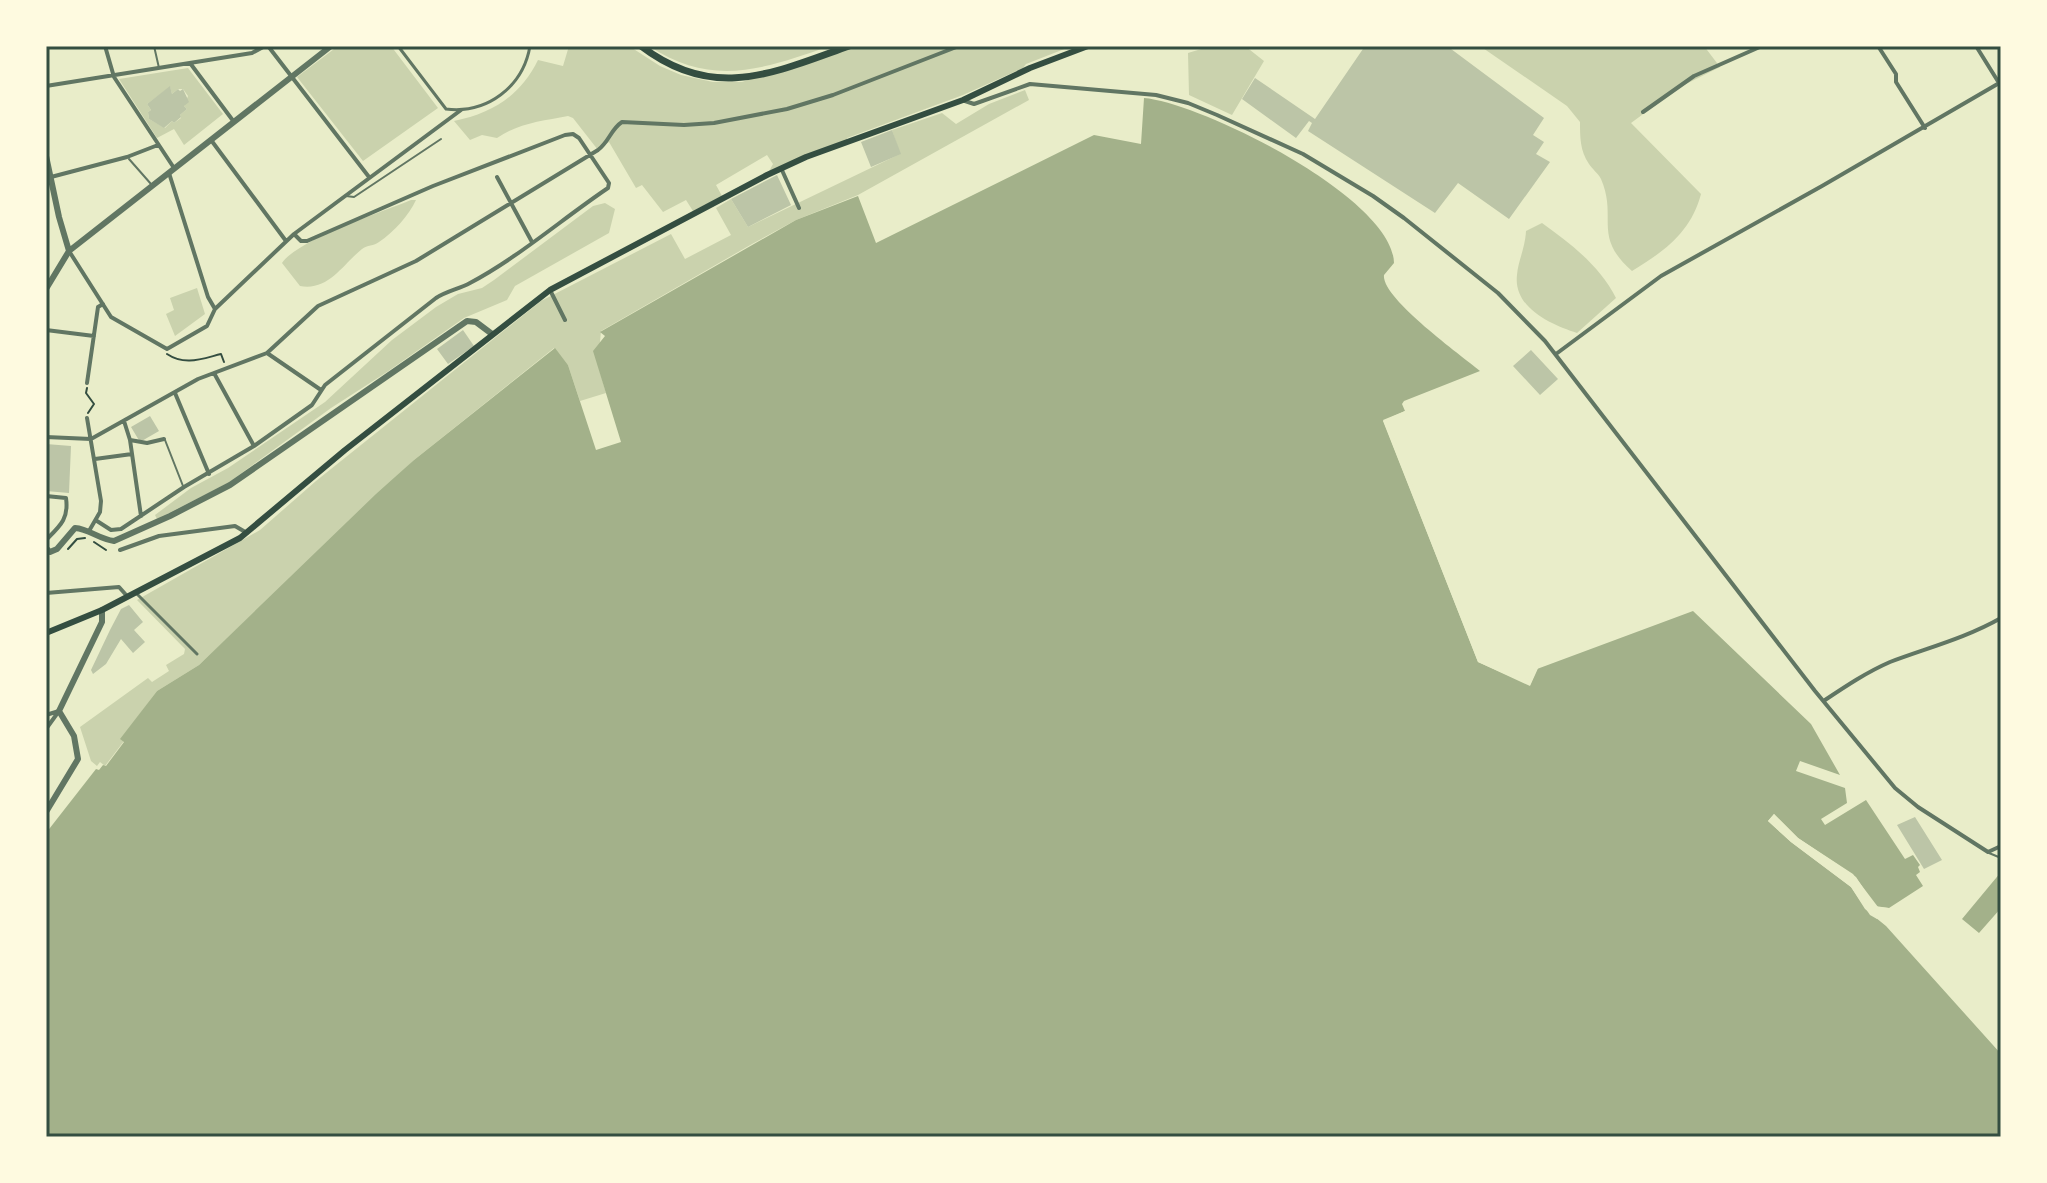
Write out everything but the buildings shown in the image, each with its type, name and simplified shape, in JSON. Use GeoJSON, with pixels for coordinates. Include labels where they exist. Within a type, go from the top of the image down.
{"type":"FeatureCollection","features":[{"type":"Feature","properties":{"kind":"main road"},"geometry":{"type":"LineString","coordinates":[[641,46],[687,71],[736,79],[760,76],[849,46]]}},
{"type":"Feature","properties":{"kind":"main road"},"geometry":{"type":"LineString","coordinates":[[46,633],[102,610],[247,533],[345,450],[550,290],[781,168],[963,100],[1030,68],[1088,46]]}},
{"type":"Feature","properties":{"kind":"street"},"geometry":{"type":"LineString","coordinates":[[105,46],[114,77],[172,170],[208,297],[215,309]]}},
{"type":"Feature","properties":{"kind":"street"},"geometry":{"type":"LineString","coordinates":[[46,86],[252,53],[266,46],[369,177]]}},
{"type":"Feature","properties":{"kind":"street"},"geometry":{"type":"LineString","coordinates":[[46,289],[69,251],[331,46]]}},
{"type":"Feature","properties":{"kind":"street"},"geometry":{"type":"LineString","coordinates":[[398,46],[446,109],[461,110],[485,104],[505,92],[521,73],[530,46]]}},
{"type":"Feature","properties":{"kind":"street"},"geometry":{"type":"LineString","coordinates":[[46,437],[91,439],[198,379],[267,353],[318,306],[416,261],[511,204],[591,155],[609,141],[613,130],[622,122],[714,123],[787,109],[871,82],[959,46]]}},
{"type":"Feature","properties":{"kind":"street"},"geometry":{"type":"LineString","coordinates":[[1643,112],[1694,76],[1762,46]]}},
{"type":"Feature","properties":{"kind":"street"},"geometry":{"type":"LineString","coordinates":[[1878,46],[1925,128]]}},
{"type":"Feature","properties":{"kind":"street"},"geometry":{"type":"LineString","coordinates":[[1556,354],[1661,276],[2000,83],[1976,46]]}},
{"type":"Feature","properties":{"kind":"street"},"geometry":{"type":"LineString","coordinates":[[190,63],[234,122]]}},
{"type":"Feature","properties":{"kind":"street"},"geometry":{"type":"LineString","coordinates":[[963,100],[974,104],[1030,84],[1156,95],[1188,103],[1321,164],[1404,218],[1505,300],[1556,354],[1656,487],[1895,788],[1918,807],[1988,852],[2001,846]]}},
{"type":"Feature","properties":{"kind":"street"},"geometry":{"type":"LineString","coordinates":[[46,156],[69,251],[111,317],[167,349],[207,326],[215,309],[294,234],[461,110]]}},
{"type":"Feature","properties":{"kind":"street"},"geometry":{"type":"LineString","coordinates":[[97,521],[116,531],[254,446],[312,405],[321,390],[436,298],[468,285],[608,188],[609,183],[573,134],[565,135],[433,186],[307,241],[301,241],[294,234]]}},
{"type":"Feature","properties":{"kind":"street"},"geometry":{"type":"LineString","coordinates":[[211,140],[286,241]]}},
{"type":"Feature","properties":{"kind":"street"},"geometry":{"type":"LineString","coordinates":[[50,182],[158,145]]}},
{"type":"Feature","properties":{"kind":"street"},"geometry":{"type":"LineString","coordinates":[[781,168],[799,208]]}},
{"type":"Feature","properties":{"kind":"street"},"geometry":{"type":"LineString","coordinates":[[497,177],[532,242]]}},
{"type":"Feature","properties":{"kind":"street"},"geometry":{"type":"LineString","coordinates":[[550,290],[565,320]]}},
{"type":"Feature","properties":{"kind":"street"},"geometry":{"type":"LineString","coordinates":[[87,383],[98,307],[103,304]]}},
{"type":"Feature","properties":{"kind":"street"},"geometry":{"type":"LineString","coordinates":[[46,548],[50,552],[57,549],[75,528],[106,540],[121,539],[230,485],[467,321],[476,322],[492,334]]}},
{"type":"Feature","properties":{"kind":"street"},"geometry":{"type":"LineString","coordinates":[[46,330],[94,336]]}},
{"type":"Feature","properties":{"kind":"street"},"geometry":{"type":"LineString","coordinates":[[267,353],[321,390]]}},
{"type":"Feature","properties":{"kind":"street"},"geometry":{"type":"LineString","coordinates":[[214,373],[254,446]]}},
{"type":"Feature","properties":{"kind":"street"},"geometry":{"type":"LineString","coordinates":[[175,393],[209,474]]}},
{"type":"Feature","properties":{"kind":"street"},"geometry":{"type":"LineString","coordinates":[[87,418],[101,501],[97,521],[89,531]]}},
{"type":"Feature","properties":{"kind":"street"},"geometry":{"type":"LineString","coordinates":[[124,421],[130,440],[141,516]]}},
{"type":"Feature","properties":{"kind":"street"},"geometry":{"type":"LineString","coordinates":[[130,440],[147,443],[164,439]]}},
{"type":"Feature","properties":{"kind":"street"},"geometry":{"type":"LineString","coordinates":[[95,459],[132,454]]}},
{"type":"Feature","properties":{"kind":"street"},"geometry":{"type":"LineString","coordinates":[[46,496],[66,498],[67,514],[46,540]]}},
{"type":"Feature","properties":{"kind":"street"},"geometry":{"type":"LineString","coordinates":[[120,550],[159,536],[235,526],[247,533]]}},
{"type":"Feature","properties":{"kind":"street"},"geometry":{"type":"LineString","coordinates":[[46,593],[119,587],[128,597]]}},
{"type":"Feature","properties":{"kind":"street"},"geometry":{"type":"LineString","coordinates":[[136,593],[197,654]]}},
{"type":"Feature","properties":{"kind":"street"},"geometry":{"type":"LineString","coordinates":[[46,729],[59,711],[102,622],[102,610]]}},
{"type":"Feature","properties":{"kind":"street"},"geometry":{"type":"LineString","coordinates":[[1825,700],[1856,679],[1890,663],[1925,652],[2001,618]]}},
{"type":"Feature","properties":{"kind":"street"},"geometry":{"type":"LineString","coordinates":[[46,715],[59,711]]}},
{"type":"Feature","properties":{"kind":"street"},"geometry":{"type":"LineString","coordinates":[[46,812],[78,759],[74,736],[59,711]]}},
{"type":"Feature","properties":{"kind":"lane"},"geometry":{"type":"LineString","coordinates":[[154,46],[159,68]]}},
{"type":"Feature","properties":{"kind":"lane"},"geometry":{"type":"LineString","coordinates":[[344,196],[354,197],[441,139]]}},
{"type":"Feature","properties":{"kind":"lane"},"geometry":{"type":"LineString","coordinates":[[127,157],[152,185]]}},
{"type":"Feature","properties":{"kind":"lane"},"geometry":{"type":"LineString","coordinates":[[164,439],[184,487]]}},
{"type":"Feature","properties":{"kind":"lane"},"geometry":{"type":"LineString","coordinates":[[1988,852],[2001,858]]}},
{"type":"Feature","properties":{"kind":"path"},"geometry":{"type":"LineString","coordinates":[[167,349],[167,354],[180,361],[191,362],[221,354],[226,368]]}},
{"type":"Feature","properties":{"kind":"path"},"geometry":{"type":"LineString","coordinates":[[87,383],[86,393],[94,404],[87,418]]}},
{"type":"Feature","properties":{"kind":"path"},"geometry":{"type":"LineString","coordinates":[[66,551],[81,537],[106,550]]}},
{"type":"Feature","properties":{"kind":"shaded area"},"geometry":{"type":"Polygon","coordinates":[[[338,46],[391,46],[438,108],[363,161],[297,77],[338,46]]]}},
{"type":"Feature","properties":{"kind":"shaded area"},"geometry":{"type":"Polygon","coordinates":[[[569,46],[629,46],[681,75],[713,82],[742,82],[850,46],[1072,46],[1026,64],[963,95],[847,138],[847,141],[767,175],[773,164],[767,155],[716,185],[722,196],[693,211],[686,200],[663,212],[642,185],[636,188],[609,142],[598,150],[573,118],[568,116],[540,121],[497,138],[482,135],[470,140],[454,121],[481,113],[504,101],[523,84],[538,60],[563,66],[569,46]]]}},
{"type":"Feature","properties":{"kind":"shaded area"},"geometry":{"type":"Polygon","coordinates":[[[649,46],[830,46],[783,62],[717,71],[672,59],[649,46]]]}},
{"type":"Feature","properties":{"kind":"shaded area"},"geometry":{"type":"Polygon","coordinates":[[[1211,46],[1245,46],[1264,61],[1232,115],[1189,95],[1188,53],[1211,46]]]}},
{"type":"Feature","properties":{"kind":"shaded area"},"geometry":{"type":"Polygon","coordinates":[[[1480,46],[1704,46],[1720,67],[1680,87],[1631,123],[1701,194],[1691,219],[1675,239],[1632,271],[1620,259],[1609,237],[1606,193],[1601,179],[1584,154],[1580,122],[1567,106],[1480,46]]]}},
{"type":"Feature","properties":{"kind":"shaded area"},"geometry":{"type":"Polygon","coordinates":[[[188,68],[223,114],[184,145],[174,129],[157,138],[119,79],[188,68]],[[170,87],[147,104],[151,110],[148,112],[149,119],[165,128],[181,118],[180,115],[187,109],[184,106],[188,96],[183,89],[172,94],[170,87]]]}},
{"type":"Feature","properties":{"kind":"shaded area"},"geometry":{"type":"Polygon","coordinates":[[[1025,90],[1029,100],[858,195],[796,220],[601,331],[598,365],[606,393],[580,401],[568,365],[554,348],[414,460],[199,665],[157,691],[105,766],[100,762],[97,766],[91,761],[80,727],[148,678],[152,682],[169,671],[166,665],[184,654],[185,649],[137,600],[260,530],[316,481],[541,301],[671,234],[685,259],[731,235],[716,208],[731,199],[748,227],[900,154],[892,130],[942,113],[956,124],[989,104],[1025,90]]]}},
{"type":"Feature","properties":{"kind":"shaded area"},"geometry":{"type":"Polygon","coordinates":[[[1144,98],[1171,104],[1248,135],[1330,184],[1363,210],[1385,237],[1394,263],[1384,275],[1386,285],[1424,326],[1480,371],[1404,401],[1405,411],[1383,421],[1478,662],[1530,685],[1537,669],[1693,611],[1811,724],[1840,775],[1800,761],[1796,771],[1845,788],[1847,803],[1821,819],[1825,825],[1866,800],[1905,859],[1913,855],[1920,865],[1920,872],[1916,875],[1923,886],[1889,908],[1878,907],[1853,874],[1798,838],[1774,814],[1768,821],[1851,887],[1865,909],[1886,926],[2001,1054],[2001,1137],[46,1137],[46,833],[96,769],[106,766],[124,742],[120,739],[157,691],[199,665],[414,460],[555,348],[568,365],[596,450],[621,442],[593,351],[605,336],[600,332],[796,220],[858,196],[876,243],[1094,135],[1141,144],[1144,98]]]}},
{"type":"Feature","properties":{"kind":"shaded area"},"geometry":{"type":"Polygon","coordinates":[[[416,200],[385,238],[362,249],[319,285],[300,286],[282,263],[304,245],[322,236],[416,200]]]}},
{"type":"Feature","properties":{"kind":"shaded area"},"geometry":{"type":"Polygon","coordinates":[[[605,203],[615,209],[609,233],[515,286],[507,300],[464,318],[331,408],[228,483],[157,519],[155,515],[191,488],[228,468],[325,402],[392,340],[436,307],[458,294],[482,288],[593,206],[605,203]]]}},
{"type":"Feature","properties":{"kind":"shaded area"},"geometry":{"type":"Polygon","coordinates":[[[1542,223],[1593,265],[1616,298],[1577,333],[1536,313],[1521,297],[1517,287],[1526,231],[1542,223]]]}},
{"type":"Feature","properties":{"kind":"shaded area"},"geometry":{"type":"Polygon","coordinates":[[[197,288],[205,314],[175,336],[166,314],[174,310],[170,298],[197,288]]]}},
{"type":"Feature","properties":{"kind":"shaded area"},"geometry":{"type":"Polygon","coordinates":[[[2001,872],[2001,908],[1979,933],[1962,919],[2001,872]]]}},
{"type":"Feature","properties":{"kind":"pier"},"geometry":{"type":"Polygon","coordinates":[[[1405,411],[1406,415],[1388,422],[1481,659],[1528,680],[1534,667],[1540,664],[1530,686],[1478,662],[1383,420],[1405,411]]]}},
{"type":"Feature","properties":{"kind":"pier"},"geometry":{"type":"Polygon","coordinates":[[[1774,814],[1798,838],[1856,877],[1875,906],[1889,908],[1882,913],[1873,909],[1853,880],[1797,842],[1850,881],[1868,906],[1881,917],[1877,919],[1870,915],[1851,887],[1768,821],[1774,814]]]}}]}
